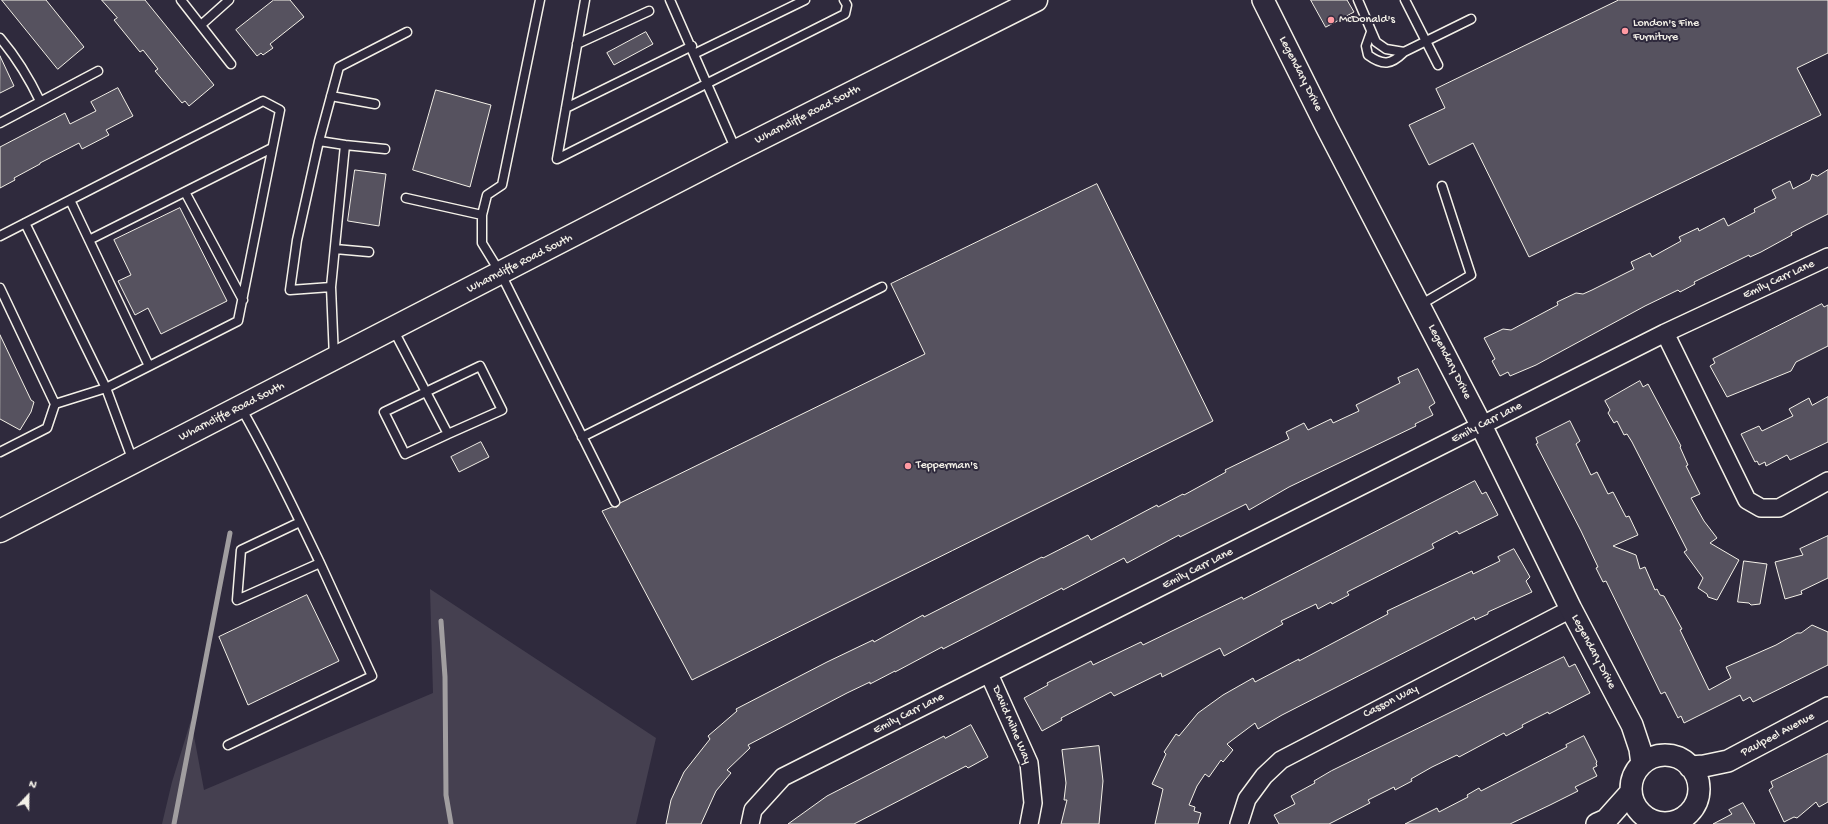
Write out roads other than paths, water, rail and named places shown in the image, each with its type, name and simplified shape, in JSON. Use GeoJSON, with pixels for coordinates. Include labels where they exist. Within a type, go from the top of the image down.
{"type":"FeatureCollection","features":[{"type":"Feature","properties":{"kind":"main road","name":"Wharncliffe Road South"},"geometry":{"type":"LineString","coordinates":[[1,530],[241,408],[334,358],[501,274],[736,151],[1036,0]]}},
{"type":"Feature","properties":{"kind":"street","name":"Legendary Drive"},"geometry":{"type":"LineString","coordinates":[[1263,0],[1326,126],[1482,426],[1570,609],[1632,726],[1641,751],[1642,764]]}},
{"type":"Feature","properties":{"kind":"street","name":"Emily Carr Lane"},"geometry":{"type":"LineString","coordinates":[[750,824],[753,810],[783,778],[1665,333],[1828,257]]}},
{"type":"Feature","properties":{"kind":"street"},"geometry":{"type":"LineString","coordinates":[[1665,333],[1747,500],[1761,508],[1779,508],[1828,482]]}},
{"type":"Feature","properties":{"kind":"street","name":"Casson Way"},"geometry":{"type":"LineString","coordinates":[[1239,824],[1247,799],[1264,776],[1281,760],[1570,609]]}},
{"type":"Feature","properties":{"kind":"street","name":"David Milne Way"},"geometry":{"type":"LineString","coordinates":[[989,674],[1029,763],[1033,803],[1029,824]]}},
{"type":"Feature","properties":{"kind":"street","name":"Paulpeel Avenue"},"geometry":{"type":"LineString","coordinates":[[1690,766],[1704,766],[1728,761],[1828,708]]}},
{"type":"Feature","properties":{"kind":"street","name":"Legendary Drive"},"geometry":{"type":"LineString","coordinates":[[1632,726],[1667,756]]}},
{"type":"Feature","properties":{"kind":"street"},"geometry":{"type":"LineString","coordinates":[[1602,822],[1626,817],[1646,818],[1658,823],[1670,823],[1681,820],[1691,812],[1697,802],[1699,790],[1697,777],[1690,766],[1676,757],[1667,756],[1654,757],[1642,764],[1635,774],[1631,792],[1636,807],[1646,818]]}},
{"type":"Feature","properties":{"kind":"street","name":"Paulpeel Avenue"},"geometry":{"type":"LineString","coordinates":[[1699,790],[1713,778],[1728,761]]}},
{"type":"Feature","properties":{"kind":"street"},"geometry":{"type":"LineString","coordinates":[[1602,822],[1631,792]]}},
{"type":"Feature","properties":{"kind":"lane"},"geometry":{"type":"LineString","coordinates":[[181,0],[231,64]]}},
{"type":"Feature","properties":{"kind":"lane"},"geometry":{"type":"LineString","coordinates":[[201,25],[229,0]]}},
{"type":"Feature","properties":{"kind":"lane"},"geometry":{"type":"LineString","coordinates":[[540,0],[502,185],[487,195],[482,215],[482,243],[501,274],[615,502]]}},
{"type":"Feature","properties":{"kind":"lane"},"geometry":{"type":"LineString","coordinates":[[585,0],[557,160],[845,14],[847,6],[844,0]]}},
{"type":"Feature","properties":{"kind":"lane"},"geometry":{"type":"LineString","coordinates":[[670,0],[708,83],[736,151]]}},
{"type":"Feature","properties":{"kind":"lane"},"geometry":{"type":"LineString","coordinates":[[566,108],[805,0]]}},
{"type":"Feature","properties":{"kind":"lane"},"geometry":{"type":"LineString","coordinates":[[1358,0],[1376,42],[1386,49],[1404,52]]}},
{"type":"Feature","properties":{"kind":"lane"},"geometry":{"type":"LineString","coordinates":[[1404,0],[1438,65]]}},
{"type":"Feature","properties":{"kind":"lane"},"geometry":{"type":"LineString","coordinates":[[577,44],[649,11]]}},
{"type":"Feature","properties":{"kind":"lane"},"geometry":{"type":"LineString","coordinates":[[1371,32],[1366,46],[1368,55],[1376,61],[1388,64],[1397,59],[1404,52],[1471,19]]}},
{"type":"Feature","properties":{"kind":"lane"},"geometry":{"type":"LineString","coordinates":[[331,287],[290,290],[298,240],[319,141],[339,67],[407,32]]}},
{"type":"Feature","properties":{"kind":"lane"},"geometry":{"type":"LineString","coordinates":[[0,38],[14,54],[30,79],[40,101]]}},
{"type":"Feature","properties":{"kind":"lane"},"geometry":{"type":"LineString","coordinates":[[0,123],[98,71]]}},
{"type":"Feature","properties":{"kind":"lane"},"geometry":{"type":"LineString","coordinates":[[331,96],[375,104]]}},
{"type":"Feature","properties":{"kind":"lane"},"geometry":{"type":"LineString","coordinates":[[0,236],[263,101],[280,110],[238,321],[106,388],[55,404]]}},
{"type":"Feature","properties":{"kind":"lane"},"geometry":{"type":"LineString","coordinates":[[319,141],[385,149]]}},
{"type":"Feature","properties":{"kind":"lane"},"geometry":{"type":"LineString","coordinates":[[334,358],[331,287],[345,145]]}},
{"type":"Feature","properties":{"kind":"lane"},"geometry":{"type":"LineString","coordinates":[[89,240],[272,148]]}},
{"type":"Feature","properties":{"kind":"lane"},"geometry":{"type":"LineString","coordinates":[[1419,306],[1471,275],[1442,186]]}},
{"type":"Feature","properties":{"kind":"lane"},"geometry":{"type":"LineString","coordinates":[[185,192],[243,300]]}},
{"type":"Feature","properties":{"kind":"lane"},"geometry":{"type":"LineString","coordinates":[[406,198],[482,215]]}},
{"type":"Feature","properties":{"kind":"lane"},"geometry":{"type":"LineString","coordinates":[[70,200],[149,366]]}},
{"type":"Feature","properties":{"kind":"lane"},"geometry":{"type":"LineString","coordinates":[[25,223],[106,388],[134,462]]}},
{"type":"Feature","properties":{"kind":"lane"},"geometry":{"type":"LineString","coordinates":[[335,249],[369,252]]}},
{"type":"Feature","properties":{"kind":"lane"},"geometry":{"type":"LineString","coordinates":[[582,437],[882,287]]}},
{"type":"Feature","properties":{"kind":"lane"},"geometry":{"type":"LineString","coordinates":[[0,288],[55,404],[47,428],[0,452]]}},
{"type":"Feature","properties":{"kind":"lane"},"geometry":{"type":"LineString","coordinates":[[393,329],[427,391],[448,434]]}},
{"type":"Feature","properties":{"kind":"lane"},"geometry":{"type":"LineString","coordinates":[[480,366],[502,410],[448,434],[405,454],[384,412],[480,366]]}},
{"type":"Feature","properties":{"kind":"lane"},"geometry":{"type":"LineString","coordinates":[[228,745],[372,676],[300,522],[257,435],[241,408]]}},
{"type":"Feature","properties":{"kind":"lane"},"geometry":{"type":"LineString","coordinates":[[300,522],[241,550],[237,600],[320,563]]}},
{"type":"Feature","properties":{"kind":"waterway"},"geometry":{"type":"LineString","coordinates":[[174,824],[230,533]]}},
{"type":"Feature","properties":{"kind":"waterway"},"geometry":{"type":"LineString","coordinates":[[441,621],[445,677],[446,795],[451,824]]}},
{"type":"Feature","properties":{"kind":"place","name":"McDonald's"},"geometry":{"type":"Point","coordinates":[1331,20]}},
{"type":"Feature","properties":{"kind":"place","name":"London's Fine Furniture"},"geometry":{"type":"Point","coordinates":[1625,31]}},
{"type":"Feature","properties":{"kind":"place","name":"Tepperman's"},"geometry":{"type":"Point","coordinates":[908,466]}}]}
